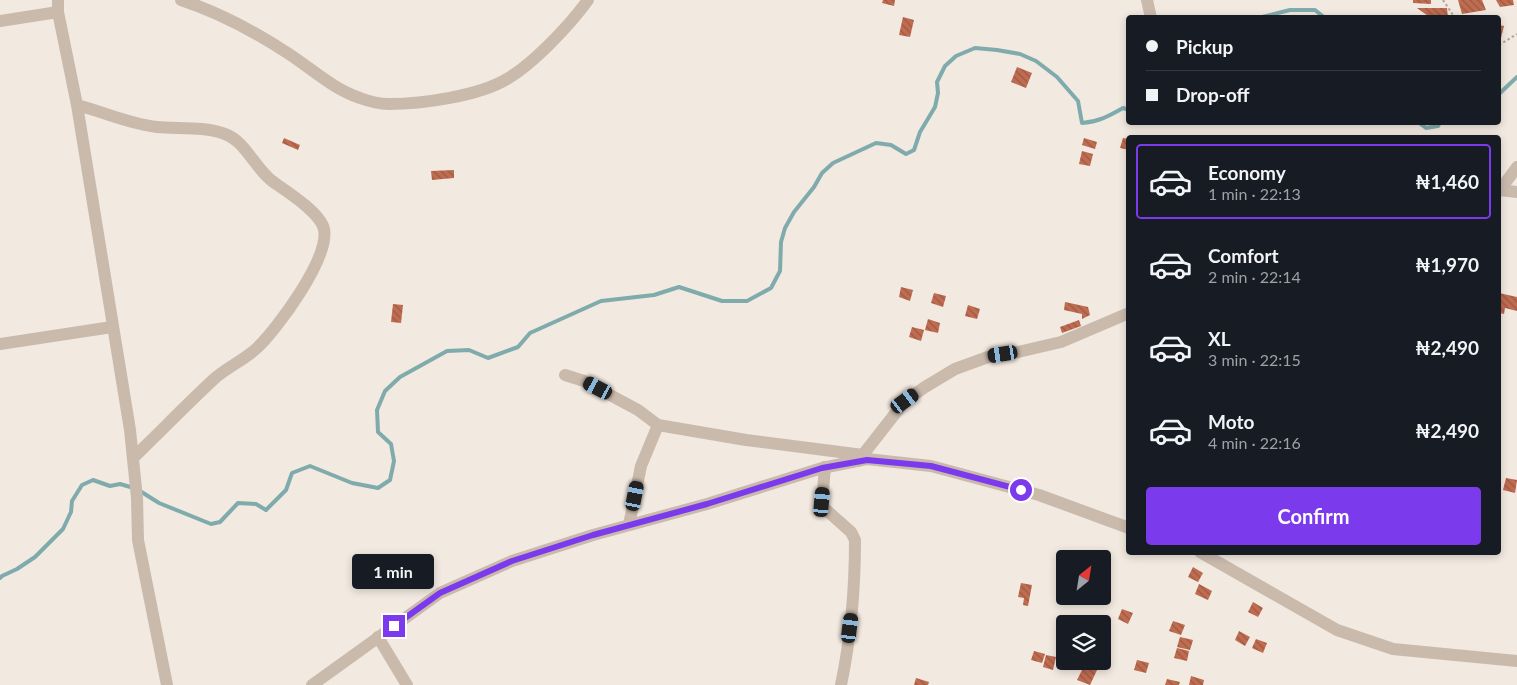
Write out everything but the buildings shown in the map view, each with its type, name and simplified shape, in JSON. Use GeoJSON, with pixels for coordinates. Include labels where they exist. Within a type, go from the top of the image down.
{"type":"FeatureCollection","features":[{"type":"Feature","properties":{"kind":"street"},"geometry":{"type":"LineString","coordinates":[[181,0],[233,20],[289,54],[330,83],[351,94],[359,98],[387,104],[420,102],[472,93],[507,80],[540,53],[588,0]]}},
{"type":"Feature","properties":{"kind":"street"},"geometry":{"type":"LineString","coordinates":[[1147,0],[1150,15]]}},
{"type":"Feature","properties":{"kind":"street"},"geometry":{"type":"LineString","coordinates":[[0,21],[58,6],[77,105],[133,458],[137,498],[138,540],[167,685]]}},
{"type":"Feature","properties":{"kind":"street"},"geometry":{"type":"LineString","coordinates":[[77,105],[132,123],[158,127],[192,128],[224,133],[237,140],[266,176],[316,215],[324,229],[323,243],[309,280],[279,322],[257,348],[216,376],[133,458]]}},
{"type":"Feature","properties":{"kind":"street"},"geometry":{"type":"LineString","coordinates":[[1501,187],[1517,166]]}},
{"type":"Feature","properties":{"kind":"street"},"geometry":{"type":"LineString","coordinates":[[1501,190],[1517,192]]}},
{"type":"Feature","properties":{"kind":"street"},"geometry":{"type":"LineString","coordinates":[[312,685],[440,593],[512,561],[860,458],[905,401],[955,369],[988,357],[1062,342],[1126,314]]}},
{"type":"Feature","properties":{"kind":"street"},"geometry":{"type":"LineString","coordinates":[[0,344],[112,327]]}},
{"type":"Feature","properties":{"kind":"street"},"geometry":{"type":"LineString","coordinates":[[565,375],[584,381],[638,410],[658,425],[867,460],[931,466],[1039,495],[1126,527]]}},
{"type":"Feature","properties":{"kind":"street"},"geometry":{"type":"LineString","coordinates":[[629,525],[641,466],[658,425]]}},
{"type":"Feature","properties":{"kind":"street"},"geometry":{"type":"LineString","coordinates":[[825,467],[822,502],[824,508],[851,532],[855,540],[854,596],[846,663],[841,685]]}},
{"type":"Feature","properties":{"kind":"street"},"geometry":{"type":"LineString","coordinates":[[1205,555],[1337,630],[1393,649],[1517,661]]}},
{"type":"Feature","properties":{"kind":"street"},"geometry":{"type":"LineString","coordinates":[[378,637],[407,685]]}},
{"type":"Feature","properties":{"kind":"path"},"geometry":{"type":"LineString","coordinates":[[1443,0],[1453,15]]}},
{"type":"Feature","properties":{"kind":"path"},"geometry":{"type":"LineString","coordinates":[[1501,43],[1517,34]]}},
{"type":"Feature","properties":{"kind":"waterway"},"geometry":{"type":"LineString","coordinates":[[1270,15],[1290,10],[1315,10],[1321,15]]}},
{"type":"Feature","properties":{"kind":"waterway"},"geometry":{"type":"LineString","coordinates":[[140,491],[159,503],[211,524],[220,522],[238,503],[256,504],[266,510],[286,490],[292,473],[310,466],[352,483],[378,488],[390,480],[394,461],[391,444],[378,432],[377,410],[385,391],[400,377],[447,351],[469,350],[488,358],[518,347],[530,333],[601,301],[654,295],[679,287],[722,301],[747,301],[771,288],[780,271],[781,242],[785,228],[822,173],[833,163],[876,143],[891,145],[906,154],[914,150],[920,132],[935,107],[938,93],[937,82],[945,66],[956,56],[975,48],[1020,54],[1036,61],[1057,77],[1078,101],[1082,123],[1103,118],[1123,108],[1126,109]]}},
{"type":"Feature","properties":{"kind":"waterway"},"geometry":{"type":"LineString","coordinates":[[1501,92],[1517,77]]}},
{"type":"Feature","properties":{"kind":"waterway"},"geometry":{"type":"LineString","coordinates":[[1422,125],[1426,128],[1438,125]]}},
{"type":"Feature","properties":{"kind":"waterway"},"geometry":{"type":"LineString","coordinates":[[0,578],[35,557],[63,529],[71,512],[72,501],[82,485],[93,480],[110,486],[120,484],[134,488]]}},
{"type":"Feature","properties":{"kind":"route"},"geometry":{"type":"LineString","coordinates":[[394,626],[440,593],[512,561],[593,535],[707,504],[822,468],[867,460],[931,466],[1021,490]]}}]}
